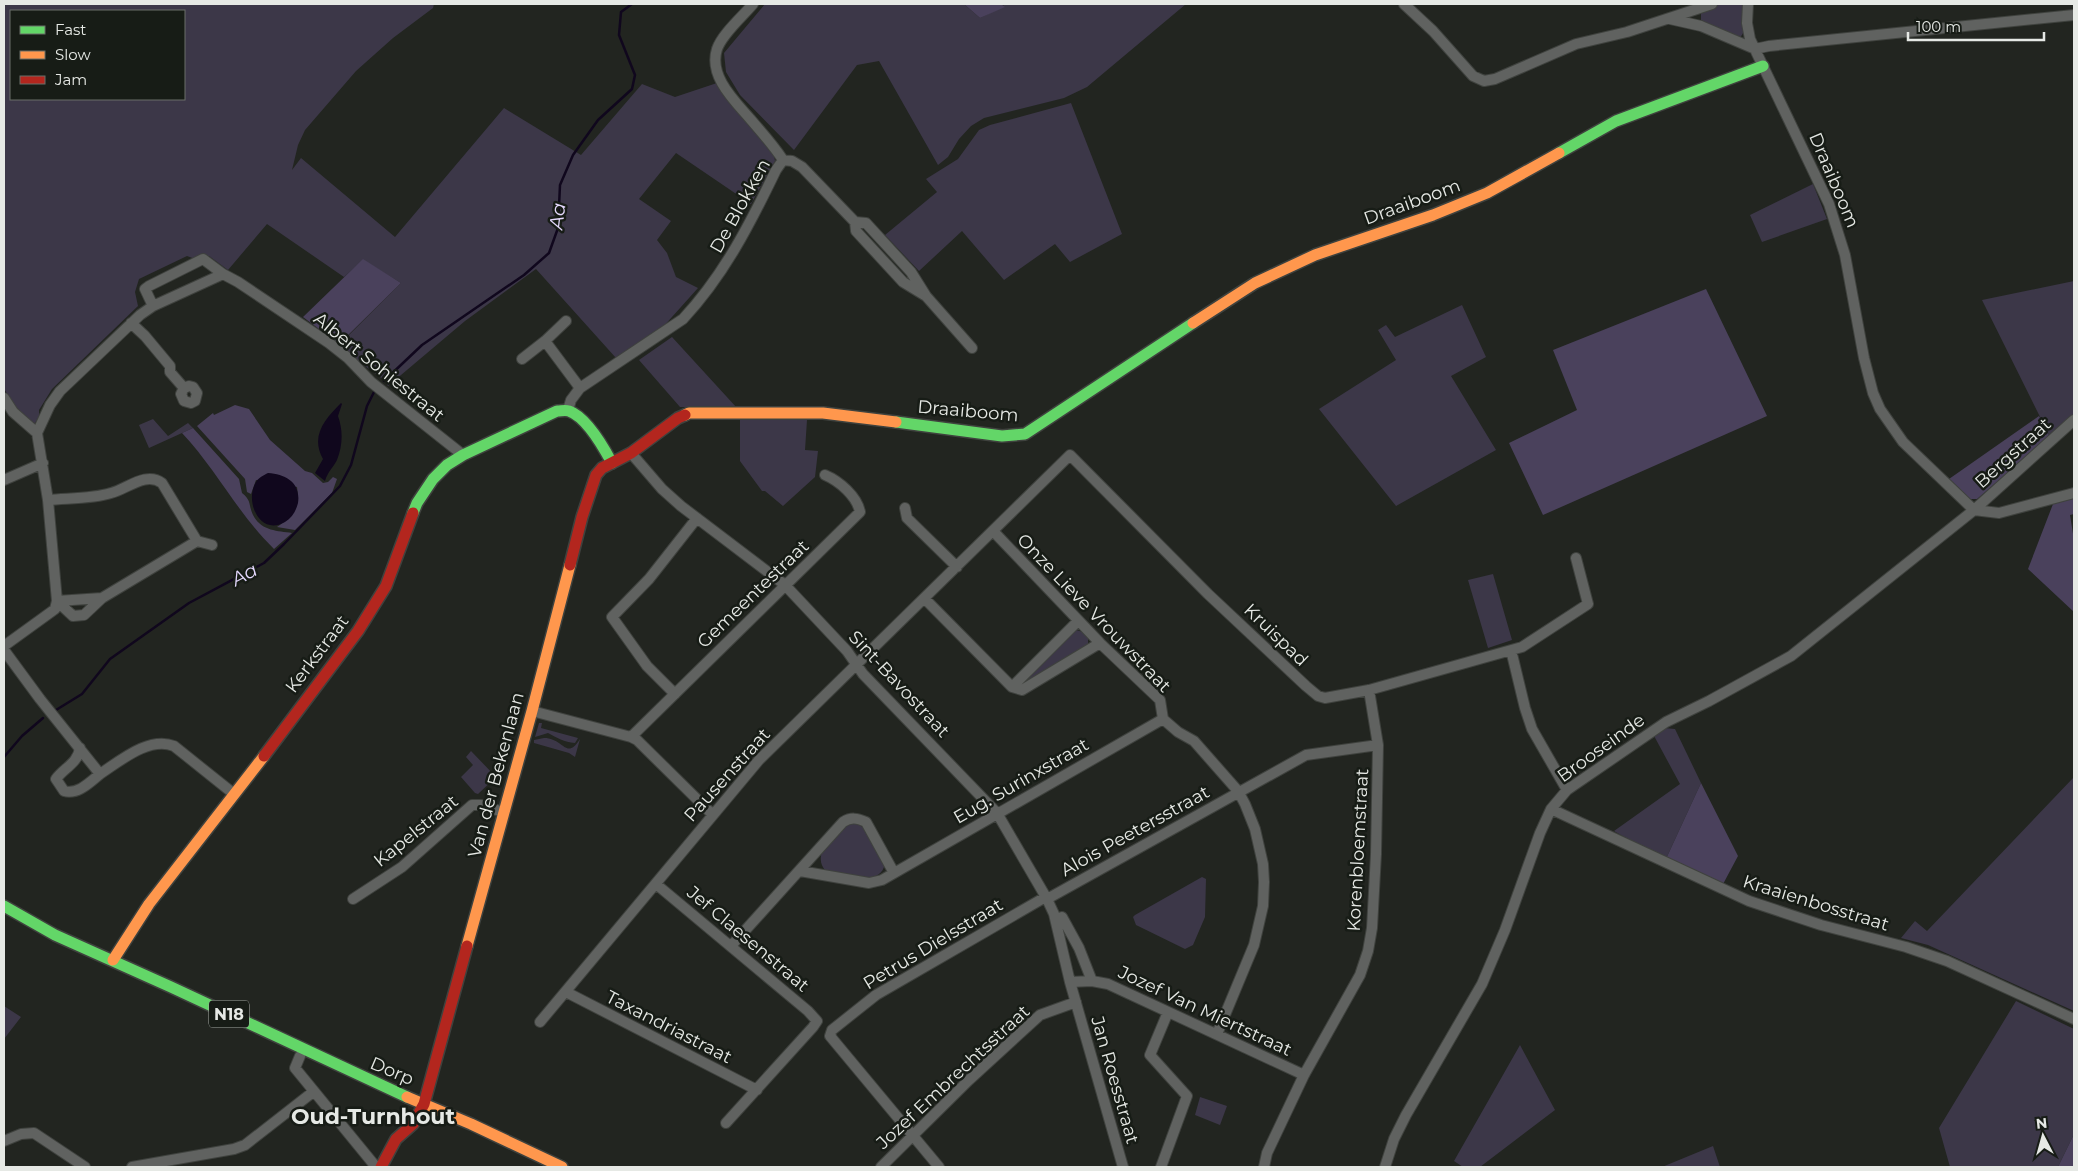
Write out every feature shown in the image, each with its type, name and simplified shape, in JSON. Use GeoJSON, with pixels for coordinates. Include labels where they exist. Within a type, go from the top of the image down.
{"type":"FeatureCollection","features":[{"type":"Feature","properties":{"kind":"street","name":"De Blokken"},"geometry":{"type":"LineString","coordinates":[[580,388],[683,319],[697,305],[718,278],[741,241],[776,170],[783,160],[774,146],[736,104],[718,75],[717,49],[723,38],[753,4]]}},
{"type":"Feature","properties":{"kind":"street"},"geometry":{"type":"LineString","coordinates":[[1404,4],[1433,31],[1473,76],[1484,81],[1495,79],[1576,44],[1670,19],[1712,4]]}},
{"type":"Feature","properties":{"kind":"street"},"geometry":{"type":"LineString","coordinates":[[1748,4],[1748,31],[1754,49],[1763,66]]}},
{"type":"Feature","properties":{"kind":"street"},"geometry":{"type":"LineString","coordinates":[[1670,19],[1701,26],[1754,49],[2074,14]]}},
{"type":"Feature","properties":{"kind":"street","name":"Draaiboom"},"geometry":{"type":"LineString","coordinates":[[612,463],[631,453],[678,418],[689,413],[823,413],[1002,436],[1025,434],[1235,295],[1285,268],[1315,255],[1433,215],[1487,193],[1616,121],[1763,66],[1829,204],[1845,255],[1864,358],[1873,392],[1880,409],[1903,442],[1974,510]]}},
{"type":"Feature","properties":{"kind":"street"},"geometry":{"type":"LineString","coordinates":[[783,160],[792,161],[802,167],[855,222],[856,231],[903,282],[926,296],[972,348]]}},
{"type":"Feature","properties":{"kind":"street","name":"Albert Sohiestraat"},"geometry":{"type":"LineString","coordinates":[[153,306],[146,289],[149,286],[203,259],[329,343],[348,358],[371,382],[463,455]]}},
{"type":"Feature","properties":{"kind":"street"},"geometry":{"type":"LineString","coordinates":[[4,646],[51,612],[58,601],[48,500],[37,433],[50,405],[60,391],[131,323],[153,306],[223,274]]}},
{"type":"Feature","properties":{"kind":"street"},"geometry":{"type":"LineString","coordinates":[[522,359],[566,321]]}},
{"type":"Feature","properties":{"kind":"street"},"geometry":{"type":"LineString","coordinates":[[131,323],[146,336],[170,366],[170,372],[184,388]]}},
{"type":"Feature","properties":{"kind":"street"},"geometry":{"type":"LineString","coordinates":[[545,341],[580,388],[568,410],[577,416],[604,446],[612,463]]}},
{"type":"Feature","properties":{"kind":"street"},"geometry":{"type":"LineString","coordinates":[[4,398],[13,412],[37,433]]}},
{"type":"Feature","properties":{"kind":"street","name":"Kerkstraat"},"geometry":{"type":"LineString","coordinates":[[113,960],[149,904],[207,831],[358,631],[386,586],[411,516],[423,490],[447,465],[463,455],[557,411],[568,410]]}},
{"type":"Feature","properties":{"kind":"street","name":"Bergstraat"},"geometry":{"type":"LineString","coordinates":[[1974,510],[2074,420]]}},
{"type":"Feature","properties":{"kind":"street","name":"Sint-Bavostraat"},"geometry":{"type":"LineString","coordinates":[[631,453],[662,489],[785,586],[857,664],[863,674],[998,813],[1054,914],[1070,982]]}},
{"type":"Feature","properties":{"kind":"street","name":"Pausenstraat"},"geometry":{"type":"LineString","coordinates":[[540,1022],[759,760],[994,532],[1070,455]]}},
{"type":"Feature","properties":{"kind":"street","name":"Kruispad"},"geometry":{"type":"LineString","coordinates":[[1070,455],[1208,594],[1318,696],[1325,698],[1369,690],[1511,650],[1531,642],[1588,604],[1576,558]]}},
{"type":"Feature","properties":{"kind":"street"},"geometry":{"type":"LineString","coordinates":[[4,480],[43,463]]}},
{"type":"Feature","properties":{"kind":"street","name":"Van der Bekenlaan"},"geometry":{"type":"LineString","coordinates":[[424,1104],[532,711],[585,508],[596,475],[602,468],[612,463]]}},
{"type":"Feature","properties":{"kind":"street","name":"Gemeentestraat"},"geometry":{"type":"LineString","coordinates":[[631,736],[860,512],[856,501],[836,480],[825,476]]}},
{"type":"Feature","properties":{"kind":"street"},"geometry":{"type":"LineString","coordinates":[[48,500],[111,493],[143,480],[154,478],[162,483],[197,541],[212,545]]}},
{"type":"Feature","properties":{"kind":"street"},"geometry":{"type":"LineString","coordinates":[[1974,510],[2000,512],[2074,493]]}},
{"type":"Feature","properties":{"kind":"street"},"geometry":{"type":"LineString","coordinates":[[905,508],[907,518],[958,567]]}},
{"type":"Feature","properties":{"kind":"street","name":"Brooseinde"},"geometry":{"type":"LineString","coordinates":[[1385,1167],[1394,1139],[1406,1115],[1482,984],[1551,810],[1567,790],[1666,722],[1709,701],[1791,656],[1974,510]]}},
{"type":"Feature","properties":{"kind":"street"},"geometry":{"type":"LineString","coordinates":[[675,694],[647,666],[612,617],[649,579],[697,518]]}},
{"type":"Feature","properties":{"kind":"street","name":"Onze Lieve Vrouwstraat"},"geometry":{"type":"LineString","coordinates":[[994,532],[1078,621],[1160,700],[1163,719],[1178,732],[1194,741],[1238,791],[1255,829],[1260,848],[1264,882],[1263,906],[1254,945],[1217,1034]]}},
{"type":"Feature","properties":{"kind":"street"},"geometry":{"type":"LineString","coordinates":[[58,601],[76,617],[84,615],[102,598],[197,541]]}},
{"type":"Feature","properties":{"kind":"street"},"geometry":{"type":"LineString","coordinates":[[58,601],[102,598]]}},
{"type":"Feature","properties":{"kind":"street"},"geometry":{"type":"LineString","coordinates":[[925,599],[1012,687],[1022,690],[1100,643]]}},
{"type":"Feature","properties":{"kind":"street"},"geometry":{"type":"LineString","coordinates":[[1012,687],[1078,621]]}},
{"type":"Feature","properties":{"kind":"street"},"geometry":{"type":"LineString","coordinates":[[4,650],[100,774]]}},
{"type":"Feature","properties":{"kind":"street"},"geometry":{"type":"LineString","coordinates":[[1511,650],[1524,708],[1532,729],[1567,790]]}},
{"type":"Feature","properties":{"kind":"street","name":"Korenbloemstraat"},"geometry":{"type":"LineString","coordinates":[[1264,1167],[1267,1153],[1304,1074],[1360,975],[1368,951],[1372,928],[1375,873],[1378,745],[1369,690]]}},
{"type":"Feature","properties":{"kind":"street"},"geometry":{"type":"LineString","coordinates":[[532,711],[631,736],[647,748],[712,814]]}},
{"type":"Feature","properties":{"kind":"street","name":"Eug. Surinxstraat"},"geometry":{"type":"LineString","coordinates":[[800,871],[869,883],[882,880],[1163,719]]}},
{"type":"Feature","properties":{"kind":"street"},"geometry":{"type":"LineString","coordinates":[[80,748],[79,754],[74,761],[56,779],[64,791],[70,793],[80,789],[139,750],[160,742],[174,746],[234,794]]}},
{"type":"Feature","properties":{"kind":"street","name":"Alois Peetersstraat"},"geometry":{"type":"LineString","coordinates":[[1047,899],[1238,791],[1306,755],[1378,745]]}},
{"type":"Feature","properties":{"kind":"street","name":"Kapelstraat"},"geometry":{"type":"LineString","coordinates":[[353,899],[402,867],[472,805],[481,805],[503,812]]}},
{"type":"Feature","properties":{"kind":"street","name":"Kraaienbosstraat"},"geometry":{"type":"LineString","coordinates":[[1551,810],[1749,901],[1821,925],[1906,947],[1947,961],[2074,1019]]}},
{"type":"Feature","properties":{"kind":"street"},"geometry":{"type":"LineString","coordinates":[[731,946],[843,822],[849,818],[857,818],[866,822],[894,873]]}},
{"type":"Feature","properties":{"kind":"street","name":"Jef Claesenstraat"},"geometry":{"type":"LineString","coordinates":[[656,884],[808,1010],[817,1021],[757,1090]]}},
{"type":"Feature","properties":{"kind":"street","name":"Petrus Dielsstraat"},"geometry":{"type":"LineString","coordinates":[[913,1136],[830,1036],[832,1030],[876,996],[1042,899],[1047,899]]}},
{"type":"Feature","properties":{"kind":"street","name":"N18"},"geometry":{"type":"LineString","coordinates":[[4,906],[55,935],[113,960],[301,1053]]}},
{"type":"Feature","properties":{"kind":"street"},"geometry":{"type":"LineString","coordinates":[[1062,917],[1079,948],[1092,981]]}},
{"type":"Feature","properties":{"kind":"street","name":"Jozef Van Miertstraat"},"geometry":{"type":"LineString","coordinates":[[1070,982],[1092,981],[1108,984],[1304,1074]]}},
{"type":"Feature","properties":{"kind":"street","name":"Jan Roesstraat"},"geometry":{"type":"LineString","coordinates":[[1070,982],[1123,1167]]}},
{"type":"Feature","properties":{"kind":"street","name":"Taxandriastraat"},"geometry":{"type":"LineString","coordinates":[[566,992],[757,1090]]}},
{"type":"Feature","properties":{"kind":"street","name":"Jozef Embrechtsstraat"},"geometry":{"type":"LineString","coordinates":[[881,1167],[969,1080],[1040,1015],[1076,1002]]}},
{"type":"Feature","properties":{"kind":"street"},"geometry":{"type":"LineString","coordinates":[[1161,1167],[1187,1096],[1150,1055],[1168,1012]]}},
{"type":"Feature","properties":{"kind":"street"},"geometry":{"type":"LineString","coordinates":[[301,1053],[295,1068],[376,1167]]}},
{"type":"Feature","properties":{"kind":"street","name":"Dorp"},"geometry":{"type":"LineString","coordinates":[[301,1053],[424,1104],[412,1124],[396,1139],[380,1167]]}},
{"type":"Feature","properties":{"kind":"street"},"geometry":{"type":"LineString","coordinates":[[726,1124],[757,1090]]}},
{"type":"Feature","properties":{"kind":"street"},"geometry":{"type":"LineString","coordinates":[[132,1167],[234,1149],[245,1145],[314,1092]]}},
{"type":"Feature","properties":{"kind":"street","name":"N18"},"geometry":{"type":"LineString","coordinates":[[424,1104],[562,1167]]}},
{"type":"Feature","properties":{"kind":"street"},"geometry":{"type":"LineString","coordinates":[[4,1141],[21,1134],[34,1133],[85,1167]]}},
{"type":"Feature","properties":{"kind":"street"},"geometry":{"type":"LineString","coordinates":[[913,1136],[939,1167]]}},
{"type":"Feature","properties":{"kind":"shaded area"},"geometry":{"type":"Polygon","coordinates":[[[4,4],[434,4],[433,8],[393,38],[356,71],[305,130],[298,145],[292,170],[301,158],[395,237],[504,108],[581,155],[642,84],[675,97],[717,83],[740,115],[774,155],[775,161],[751,204],[676,153],[639,199],[671,221],[657,240],[667,253],[676,277],[698,288],[663,327],[616,358],[536,269],[465,321],[388,386],[384,380],[338,346],[401,283],[363,260],[344,277],[267,224],[228,270],[209,256],[195,259],[187,256],[139,279],[135,292],[138,306],[52,389],[39,410],[39,417],[35,423],[25,419],[13,405],[4,389],[4,4]]]}},
{"type":"Feature","properties":{"kind":"shaded area"},"geometry":{"type":"Polygon","coordinates":[[[765,4],[964,4],[980,18],[1004,6],[1001,4],[1186,4],[1087,87],[1064,98],[984,118],[971,126],[959,139],[948,157],[938,165],[879,61],[857,65],[794,150],[740,95],[726,72],[724,53],[765,4]]]}},
{"type":"Feature","properties":{"kind":"shaded area"},"geometry":{"type":"Polygon","coordinates":[[[964,4],[1001,4],[1005,7],[980,18],[964,4]]]}},
{"type":"Feature","properties":{"kind":"shaded area"},"geometry":{"type":"Polygon","coordinates":[[[1720,4],[1745,4],[1745,27],[1744,32],[1739,38],[1701,20],[1701,11],[1720,4]]]}},
{"type":"Feature","properties":{"kind":"shaded area"},"geometry":{"type":"Polygon","coordinates":[[[1071,103],[1122,234],[1070,262],[1055,244],[1004,280],[962,231],[919,271],[885,235],[937,192],[926,179],[958,159],[979,130],[990,125],[1071,103]]]}},
{"type":"Feature","properties":{"kind":"shaded area"},"geometry":{"type":"Polygon","coordinates":[[[1813,184],[1827,219],[1762,242],[1750,215],[1813,184]]]}},
{"type":"Feature","properties":{"kind":"shaded area"},"geometry":{"type":"Polygon","coordinates":[[[363,259],[401,283],[339,344],[303,317],[363,259]]]}},
{"type":"Feature","properties":{"kind":"shaded area"},"geometry":{"type":"Polygon","coordinates":[[[2074,281],[2074,415],[2050,437],[1982,300],[2074,281]]]}},
{"type":"Feature","properties":{"kind":"shaded area"},"geometry":{"type":"Polygon","coordinates":[[[1706,289],[1767,416],[1543,515],[1509,443],[1577,410],[1553,350],[1706,289]]]}},
{"type":"Feature","properties":{"kind":"shaded area"},"geometry":{"type":"Polygon","coordinates":[[[1462,305],[1486,357],[1451,376],[1496,450],[1396,506],[1319,409],[1396,360],[1378,330],[1386,325],[1395,337],[1462,305]]]}},
{"type":"Feature","properties":{"kind":"shaded area"},"geometry":{"type":"Polygon","coordinates":[[[672,337],[737,408],[680,407],[639,360],[672,337]]]}},
{"type":"Feature","properties":{"kind":"shaded area"},"geometry":{"type":"Polygon","coordinates":[[[341,403],[338,416],[341,427],[340,449],[337,460],[325,481],[315,473],[323,459],[319,451],[319,435],[325,422],[341,403]]]}},
{"type":"Feature","properties":{"kind":"shaded area"},"geometry":{"type":"Polygon","coordinates":[[[235,405],[249,409],[270,440],[305,471],[312,473],[323,483],[328,482],[333,477],[337,479],[332,493],[295,530],[277,527],[291,515],[296,506],[297,487],[256,480],[251,494],[247,492],[245,479],[197,426],[213,413],[214,415],[235,405]]]}},
{"type":"Feature","properties":{"kind":"shaded area"},"geometry":{"type":"Polygon","coordinates":[[[2039,416],[2050,437],[1977,499],[1969,499],[1949,479],[2039,416]]]}},
{"type":"Feature","properties":{"kind":"shaded area"},"geometry":{"type":"Polygon","coordinates":[[[153,419],[168,436],[188,423],[193,428],[149,448],[139,425],[153,419]]]}},
{"type":"Feature","properties":{"kind":"shaded area"},"geometry":{"type":"Polygon","coordinates":[[[740,419],[807,420],[805,450],[818,451],[815,477],[783,506],[765,491],[762,491],[740,461],[740,419]]]}},
{"type":"Feature","properties":{"kind":"shaded area"},"geometry":{"type":"Polygon","coordinates":[[[193,428],[239,479],[242,493],[249,501],[256,520],[270,529],[292,533],[274,549],[249,521],[206,461],[182,433],[193,428]]]}},
{"type":"Feature","properties":{"kind":"shaded area"},"geometry":{"type":"Polygon","coordinates":[[[268,473],[281,475],[291,481],[295,485],[298,496],[298,503],[292,516],[285,522],[276,525],[268,525],[262,521],[253,507],[252,498],[256,482],[268,473]]]}},
{"type":"Feature","properties":{"kind":"shaded area"},"geometry":{"type":"Polygon","coordinates":[[[2074,498],[2074,514],[2070,515],[2074,540],[2074,612],[2028,569],[2053,504],[2074,498]]]}},
{"type":"Feature","properties":{"kind":"shaded area"},"geometry":{"type":"Polygon","coordinates":[[[1493,574],[1512,640],[1488,648],[1468,580],[1493,574]]]}},
{"type":"Feature","properties":{"kind":"shaded area"},"geometry":{"type":"Polygon","coordinates":[[[1076,630],[1083,632],[1088,637],[1088,646],[1022,684],[1076,630]]]}},
{"type":"Feature","properties":{"kind":"shaded area"},"geometry":{"type":"Polygon","coordinates":[[[539,723],[542,723],[541,728],[578,738],[575,743],[564,741],[548,733],[535,737],[539,723]]]}},
{"type":"Feature","properties":{"kind":"shaded area"},"geometry":{"type":"Polygon","coordinates":[[[1664,728],[1675,729],[1701,783],[1665,861],[1614,831],[1680,784],[1653,734],[1664,728]]]}},
{"type":"Feature","properties":{"kind":"shaded area"},"geometry":{"type":"Polygon","coordinates":[[[544,738],[556,741],[568,748],[575,745],[580,739],[575,757],[569,753],[534,743],[534,740],[544,738]]]}},
{"type":"Feature","properties":{"kind":"shaded area"},"geometry":{"type":"Polygon","coordinates":[[[471,751],[496,777],[478,794],[461,777],[473,765],[466,757],[471,751]]]}},
{"type":"Feature","properties":{"kind":"shaded area"},"geometry":{"type":"Polygon","coordinates":[[[2074,777],[2074,1011],[1928,945],[1901,938],[1915,921],[1927,931],[2074,777]]]}},
{"type":"Feature","properties":{"kind":"shaded area"},"geometry":{"type":"Polygon","coordinates":[[[1701,783],[1738,856],[1722,886],[1665,861],[1701,783]]]}},
{"type":"Feature","properties":{"kind":"shaded area"},"geometry":{"type":"Polygon","coordinates":[[[852,823],[859,825],[869,833],[885,863],[882,871],[877,876],[869,878],[852,877],[826,871],[822,866],[821,856],[825,847],[838,832],[852,823]]]}},
{"type":"Feature","properties":{"kind":"shaded area"},"geometry":{"type":"Polygon","coordinates":[[[1202,877],[1206,879],[1205,917],[1193,945],[1185,949],[1136,925],[1133,917],[1135,915],[1202,877]]]}},
{"type":"Feature","properties":{"kind":"shaded area"},"geometry":{"type":"Polygon","coordinates":[[[2016,1001],[2074,1029],[2074,1134],[2058,1167],[1950,1167],[1939,1128],[2016,1001]]]}},
{"type":"Feature","properties":{"kind":"shaded area"},"geometry":{"type":"Polygon","coordinates":[[[4,1006],[21,1017],[4,1039],[4,1006]]]}},
{"type":"Feature","properties":{"kind":"shaded area"},"geometry":{"type":"Polygon","coordinates":[[[1520,1045],[1555,1110],[1480,1167],[1463,1167],[1454,1161],[1520,1045]]]}},
{"type":"Feature","properties":{"kind":"shaded area"},"geometry":{"type":"Polygon","coordinates":[[[1200,1097],[1227,1106],[1220,1125],[1195,1115],[1200,1097]]]}},
{"type":"Feature","properties":{"kind":"shaded area"},"geometry":{"type":"Polygon","coordinates":[[[2074,1134],[2074,1167],[2058,1167],[2074,1134]]]}},
{"type":"Feature","properties":{"kind":"shaded area"},"geometry":{"type":"Polygon","coordinates":[[[1713,1146],[1720,1167],[1662,1167],[1713,1146]]]}},
{"type":"Feature","properties":{"kind":"waterway","name":"Aa"},"geometry":{"type":"LineString","coordinates":[[384,381],[422,345],[524,275],[549,253],[558,228],[560,185],[573,155],[598,120],[632,89],[635,75],[619,35],[621,12],[632,4]]}},
{"type":"Feature","properties":{"kind":"waterway","name":"Aa"},"geometry":{"type":"LineString","coordinates":[[56,710],[82,694],[110,659],[189,603],[264,563],[284,544],[340,486],[351,465],[367,406],[375,390]]}},
{"type":"Feature","properties":{"kind":"waterway","name":"Aa"},"geometry":{"type":"LineString","coordinates":[[4,757],[22,736],[43,718]]}},
{"type":"Feature","properties":{"kind":"traffic: fast"},"geometry":{"type":"LineString","coordinates":[[1559,153],[1616,121],[1763,66]]}},
{"type":"Feature","properties":{"kind":"traffic: fast"},"geometry":{"type":"LineString","coordinates":[[896,422],[1002,436],[1025,434],[1193,323]]}},
{"type":"Feature","properties":{"kind":"traffic: fast"},"geometry":{"type":"LineString","coordinates":[[413,513],[417,503],[433,479],[447,465],[463,455],[557,411],[569,411],[582,420],[594,434],[612,463]]}},
{"type":"Feature","properties":{"kind":"traffic: fast"},"geometry":{"type":"LineString","coordinates":[[4,906],[55,935],[407,1097]]}},
{"type":"Feature","properties":{"kind":"traffic: slow"},"geometry":{"type":"LineString","coordinates":[[1193,323],[1255,283],[1315,255],[1433,215],[1487,193],[1559,153]]}},
{"type":"Feature","properties":{"kind":"traffic: slow"},"geometry":{"type":"LineString","coordinates":[[685,415],[689,413],[823,413],[896,422]]}},
{"type":"Feature","properties":{"kind":"traffic: slow"},"geometry":{"type":"LineString","coordinates":[[467,946],[570,565]]}},
{"type":"Feature","properties":{"kind":"traffic: slow"},"geometry":{"type":"LineString","coordinates":[[113,960],[149,904],[264,756]]}},
{"type":"Feature","properties":{"kind":"traffic: slow"},"geometry":{"type":"LineString","coordinates":[[407,1097],[471,1124],[562,1167]]}},
{"type":"Feature","properties":{"kind":"traffic: jam"},"geometry":{"type":"LineString","coordinates":[[570,565],[582,517],[596,475],[602,468],[631,453],[678,418],[685,415]]}},
{"type":"Feature","properties":{"kind":"traffic: jam"},"geometry":{"type":"LineString","coordinates":[[264,756],[358,631],[386,586],[413,513]]}},
{"type":"Feature","properties":{"kind":"traffic: jam"},"geometry":{"type":"LineString","coordinates":[[381,1167],[396,1139],[413,1124],[424,1104],[467,946]]}},
{"type":"Feature","properties":{"kind":"district","name":"Oud-Turnhout"},"geometry":{"type":"Point","coordinates":[373,1116]}}]}
